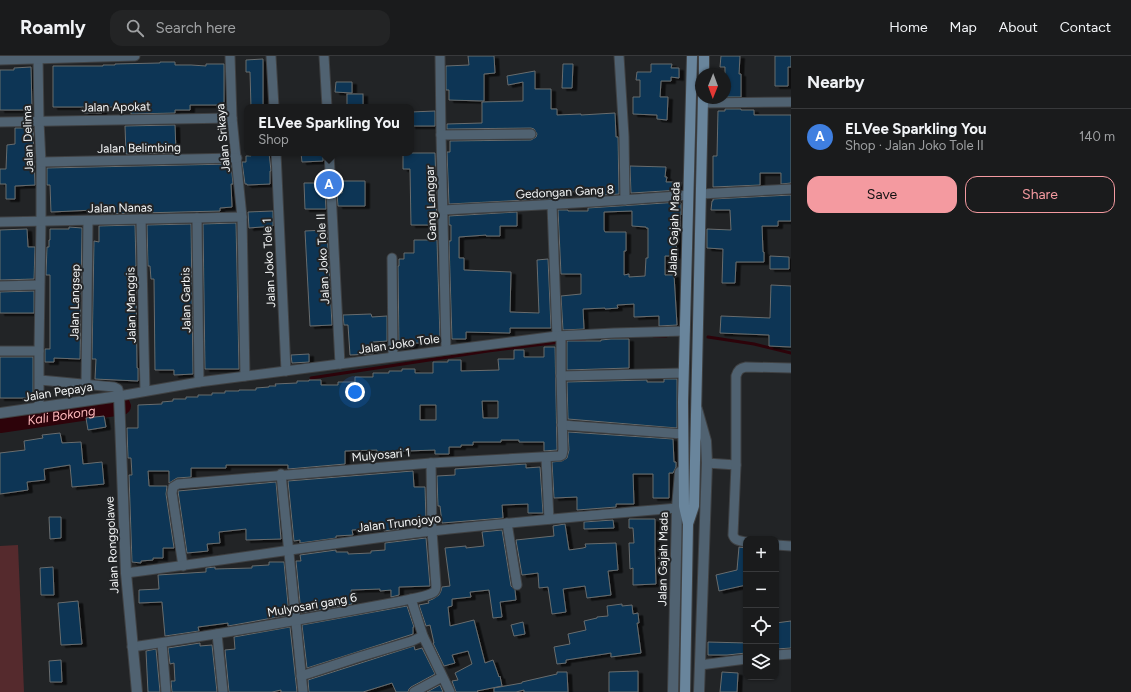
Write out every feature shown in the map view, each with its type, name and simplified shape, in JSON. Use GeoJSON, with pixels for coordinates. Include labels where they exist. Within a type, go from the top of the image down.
{"type":"FeatureCollection","features":[{"type":"Feature","properties":{"kind":"main road","name":"Jalan Gajah Mada"},"geometry":{"type":"LineString","coordinates":[[688,524],[684,506],[683,373],[692,56]]}},
{"type":"Feature","properties":{"kind":"main road"},"geometry":{"type":"LineString","coordinates":[[704,56],[704,68]]}},
{"type":"Feature","properties":{"kind":"main road","name":"Jalan Gajah Mada"},"geometry":{"type":"LineString","coordinates":[[688,524],[694,506],[703,104]]}},
{"type":"Feature","properties":{"kind":"main road"},"geometry":{"type":"LineString","coordinates":[[685,692],[688,524]]}},
{"type":"Feature","properties":{"kind":"street"},"geometry":{"type":"LineString","coordinates":[[0,60],[38,57],[135,56]]}},
{"type":"Feature","properties":{"kind":"street","name":"Jalan Srikaya"},"geometry":{"type":"LineString","coordinates":[[230,56],[232,118],[242,217],[245,376]]}},
{"type":"Feature","properties":{"kind":"street"},"geometry":{"type":"LineString","coordinates":[[271,56],[274,104]]}},
{"type":"Feature","properties":{"kind":"street"},"geometry":{"type":"LineString","coordinates":[[324,56],[327,104]]}},
{"type":"Feature","properties":{"kind":"street","name":"Gang Langgar"},"geometry":{"type":"LineString","coordinates":[[440,56],[446,349]]}},
{"type":"Feature","properties":{"kind":"street"},"geometry":{"type":"LineString","coordinates":[[619,56],[624,136],[625,200]]}},
{"type":"Feature","properties":{"kind":"street","name":"Jalan Delima"},"geometry":{"type":"LineString","coordinates":[[38,57],[41,162],[39,408]]}},
{"type":"Feature","properties":{"kind":"street"},"geometry":{"type":"LineString","coordinates":[[731,101],[791,102]]}},
{"type":"Feature","properties":{"kind":"street","name":"Jalan Apokat"},"geometry":{"type":"LineString","coordinates":[[0,122],[232,118]]}},
{"type":"Feature","properties":{"kind":"street"},"geometry":{"type":"LineString","coordinates":[[441,135],[531,134]]}},
{"type":"Feature","properties":{"kind":"street","name":"Jalan Joko Tole 1"},"geometry":{"type":"LineString","coordinates":[[276,156],[286,371]]}},
{"type":"Feature","properties":{"kind":"street","name":"Jalan Joko Tole II"},"geometry":{"type":"LineString","coordinates":[[329,156],[340,364]]}},
{"type":"Feature","properties":{"kind":"street","name":"Jalan Belimbing"},"geometry":{"type":"LineString","coordinates":[[41,162],[237,158]]}},
{"type":"Feature","properties":{"kind":"street"},"geometry":{"type":"LineString","coordinates":[[701,194],[791,189]]}},
{"type":"Feature","properties":{"kind":"street","name":"Gedongan Gang 8"},"geometry":{"type":"LineString","coordinates":[[444,210],[552,205],[688,195]]}},
{"type":"Feature","properties":{"kind":"street","name":"Mulyosari 1"},"geometry":{"type":"LineString","coordinates":[[183,566],[172,493],[175,484],[281,474],[431,463],[546,458],[562,455],[560,339],[552,205]]}},
{"type":"Feature","properties":{"kind":"street","name":"Jalan Nanas"},"geometry":{"type":"LineString","coordinates":[[0,222],[242,217]]}},
{"type":"Feature","properties":{"kind":"street","name":"Jalan Garbis"},"geometry":{"type":"LineString","coordinates":[[196,218],[199,382]]}},
{"type":"Feature","properties":{"kind":"street","name":"Jalan Manggis"},"geometry":{"type":"LineString","coordinates":[[141,219],[145,391]]}},
{"type":"Feature","properties":{"kind":"street","name":"Jalan Langsep"},"geometry":{"type":"LineString","coordinates":[[86,384],[88,221]]}},
{"type":"Feature","properties":{"kind":"street"},"geometry":{"type":"LineString","coordinates":[[392,258],[393,356]]}},
{"type":"Feature","properties":{"kind":"street"},"geometry":{"type":"LineString","coordinates":[[0,286],[39,285]]}},
{"type":"Feature","properties":{"kind":"street","name":"Jalan Joko Tole"},"geometry":{"type":"LineString","coordinates":[[119,402],[145,391],[199,382],[446,349],[560,339],[614,332],[685,331]]}},
{"type":"Feature","properties":{"kind":"street"},"geometry":{"type":"LineString","coordinates":[[0,351],[39,351]]}},
{"type":"Feature","properties":{"kind":"street"},"geometry":{"type":"LineString","coordinates":[[743,541],[736,540],[733,535],[736,465],[736,376],[738,370],[746,367],[791,368]]}},
{"type":"Feature","properties":{"kind":"street"},"geometry":{"type":"LineString","coordinates":[[561,376],[683,373]]}},
{"type":"Feature","properties":{"kind":"street"},"geometry":{"type":"LineString","coordinates":[[40,380],[114,387],[118,389],[119,402]]}},
{"type":"Feature","properties":{"kind":"street","name":"Jalan Pepaya"},"geometry":{"type":"LineString","coordinates":[[0,413],[39,408],[119,402]]}},
{"type":"Feature","properties":{"kind":"street","name":"Jalan Ronggolawe"},"geometry":{"type":"LineString","coordinates":[[119,402],[126,573],[136,692]]}},
{"type":"Feature","properties":{"kind":"street","name":"Jalan Gajah Mada"},"geometry":{"type":"LineString","coordinates":[[673,692],[677,508],[683,434],[683,402]]}},
{"type":"Feature","properties":{"kind":"street","name":"Jalan Gajah Mada"},"geometry":{"type":"LineString","coordinates":[[696,405],[706,441],[699,692]]}},
{"type":"Feature","properties":{"kind":"street"},"geometry":{"type":"LineString","coordinates":[[562,425],[683,434]]}},
{"type":"Feature","properties":{"kind":"street"},"geometry":{"type":"LineString","coordinates":[[546,458],[549,518]]}},
{"type":"Feature","properties":{"kind":"street"},"geometry":{"type":"LineString","coordinates":[[431,463],[432,531]]}},
{"type":"Feature","properties":{"kind":"street"},"geometry":{"type":"LineString","coordinates":[[706,463],[736,465]]}},
{"type":"Feature","properties":{"kind":"street"},"geometry":{"type":"LineString","coordinates":[[281,474],[303,692]]}},
{"type":"Feature","properties":{"kind":"street","name":"Jalan Trunojoyo"},"geometry":{"type":"LineString","coordinates":[[126,573],[432,531],[549,518],[677,508]]}},
{"type":"Feature","properties":{"kind":"street"},"geometry":{"type":"LineString","coordinates":[[507,523],[517,585]]}},
{"type":"Feature","properties":{"kind":"street","name":"Mulyosari gang 6"},"geometry":{"type":"LineString","coordinates":[[132,647],[296,620],[411,599],[433,593],[436,589],[432,531]]}},
{"type":"Feature","properties":{"kind":"street"},"geometry":{"type":"LineString","coordinates":[[779,545],[791,546]]}},
{"type":"Feature","properties":{"kind":"street"},"geometry":{"type":"LineString","coordinates":[[411,599],[423,636],[450,692]]}},
{"type":"Feature","properties":{"kind":"street"},"geometry":{"type":"LineString","coordinates":[[217,634],[224,692]]}},
{"type":"Feature","properties":{"kind":"street"},"geometry":{"type":"LineString","coordinates":[[301,676],[412,641],[423,636]]}},
{"type":"Feature","properties":{"kind":"street"},"geometry":{"type":"LineString","coordinates":[[162,642],[166,692]]}},
{"type":"Feature","properties":{"kind":"street"},"geometry":{"type":"LineString","coordinates":[[779,655],[791,654]]}},
{"type":"Feature","properties":{"kind":"street"},"geometry":{"type":"LineString","coordinates":[[700,665],[743,659]]}},
{"type":"Feature","properties":{"kind":"street"},"geometry":{"type":"LineString","coordinates":[[414,692],[442,677]]}},
{"type":"Feature","properties":{"kind":"shaded area"},"geometry":{"type":"Polygon","coordinates":[[[18,545],[24,692],[0,692],[0,546],[18,545]]]}},
{"type":"Feature","properties":{"kind":"building"},"geometry":{"type":"Polygon","coordinates":[[[468,56],[494,56],[495,73],[484,74],[484,101],[449,100],[449,90],[446,90],[446,66],[469,65],[468,56]]]}},
{"type":"Feature","properties":{"kind":"building"},"geometry":{"type":"Polygon","coordinates":[[[721,56],[740,56],[739,74],[741,74],[741,97],[731,97],[731,68],[720,67],[721,56]]]}},
{"type":"Feature","properties":{"kind":"building"},"geometry":{"type":"Polygon","coordinates":[[[775,56],[791,56],[791,67],[788,67],[788,86],[775,86],[775,56]]]}},
{"type":"Feature","properties":{"kind":"building"},"geometry":{"type":"Polygon","coordinates":[[[263,59],[263,104],[251,104],[250,72],[246,72],[246,60],[263,59]]]}},
{"type":"Feature","properties":{"kind":"building"},"geometry":{"type":"Polygon","coordinates":[[[175,62],[175,65],[206,66],[206,64],[224,64],[224,105],[190,105],[190,110],[175,110],[175,113],[131,114],[131,107],[102,107],[102,113],[84,113],[84,107],[53,107],[53,66],[103,66],[175,62]]]}},
{"type":"Feature","properties":{"kind":"building"},"geometry":{"type":"Polygon","coordinates":[[[563,64],[573,64],[572,88],[562,88],[563,64]]]}},
{"type":"Feature","properties":{"kind":"building"},"geometry":{"type":"Polygon","coordinates":[[[651,64],[672,64],[671,68],[679,68],[679,78],[671,77],[671,81],[661,81],[660,97],[668,97],[667,120],[657,119],[657,115],[633,114],[633,97],[640,97],[640,80],[636,80],[637,72],[651,72],[651,64]]]}},
{"type":"Feature","properties":{"kind":"building"},"geometry":{"type":"Polygon","coordinates":[[[31,67],[32,110],[0,110],[0,70],[14,70],[14,68],[31,67]]]}},
{"type":"Feature","properties":{"kind":"building"},"geometry":{"type":"Polygon","coordinates":[[[535,71],[535,89],[551,89],[551,109],[557,109],[557,115],[615,113],[616,137],[618,137],[619,194],[588,196],[588,194],[583,194],[583,190],[566,193],[566,198],[449,204],[447,152],[450,152],[450,141],[531,140],[536,137],[537,134],[534,129],[531,128],[447,129],[447,124],[482,123],[482,102],[523,101],[523,82],[508,85],[507,76],[535,71]]]}},
{"type":"Feature","properties":{"kind":"building"},"geometry":{"type":"Polygon","coordinates":[[[336,82],[352,82],[352,93],[335,92],[336,82]]]}},
{"type":"Feature","properties":{"kind":"building"},"geometry":{"type":"Polygon","coordinates":[[[347,94],[363,94],[363,104],[347,104],[347,94]]]}},
{"type":"Feature","properties":{"kind":"building"},"geometry":{"type":"Polygon","coordinates":[[[725,109],[754,110],[754,115],[791,115],[791,183],[781,184],[781,173],[760,173],[760,185],[713,187],[713,156],[717,156],[718,111],[725,111],[725,109]]]}},
{"type":"Feature","properties":{"kind":"building"},"geometry":{"type":"Polygon","coordinates":[[[435,111],[435,126],[414,126],[414,112],[435,111]]]}},
{"type":"Feature","properties":{"kind":"building"},"geometry":{"type":"Polygon","coordinates":[[[175,125],[176,153],[126,154],[125,126],[175,125]]]}},
{"type":"Feature","properties":{"kind":"building"},"geometry":{"type":"Polygon","coordinates":[[[15,128],[33,128],[35,185],[15,186],[15,199],[6,199],[6,184],[0,184],[0,169],[6,169],[7,145],[15,144],[15,128]]]}},
{"type":"Feature","properties":{"kind":"building"},"geometry":{"type":"Polygon","coordinates":[[[414,153],[435,153],[437,225],[411,225],[410,169],[403,169],[403,156],[414,156],[414,153]]]}},
{"type":"Feature","properties":{"kind":"building"},"geometry":{"type":"Polygon","coordinates":[[[246,156],[269,156],[271,171],[270,184],[245,184],[242,162],[246,162],[246,156]]]}},
{"type":"Feature","properties":{"kind":"building"},"geometry":{"type":"Polygon","coordinates":[[[301,156],[323,156],[323,161],[302,162],[301,156]]]}},
{"type":"Feature","properties":{"kind":"building"},"geometry":{"type":"Polygon","coordinates":[[[231,164],[233,184],[231,184],[232,207],[220,208],[220,211],[100,214],[100,211],[94,210],[51,212],[50,185],[47,185],[47,168],[231,164]]]}},
{"type":"Feature","properties":{"kind":"building"},"geometry":{"type":"Polygon","coordinates":[[[630,166],[666,167],[666,182],[681,182],[680,190],[631,193],[630,166]]]}},
{"type":"Feature","properties":{"kind":"building"},"geometry":{"type":"Polygon","coordinates":[[[342,181],[365,181],[365,206],[338,206],[337,193],[342,193],[342,181]]]}},
{"type":"Feature","properties":{"kind":"building"},"geometry":{"type":"Polygon","coordinates":[[[304,183],[322,183],[322,193],[325,193],[326,209],[305,209],[304,183]]]}},
{"type":"Feature","properties":{"kind":"building"},"geometry":{"type":"Polygon","coordinates":[[[791,195],[791,221],[778,221],[778,226],[762,226],[764,262],[736,262],[735,283],[722,283],[723,249],[707,248],[707,229],[731,230],[730,210],[711,210],[713,199],[791,195]]]}},
{"type":"Feature","properties":{"kind":"building"},"geometry":{"type":"Polygon","coordinates":[[[681,203],[680,227],[677,227],[676,256],[665,256],[665,275],[674,275],[677,325],[659,326],[659,316],[634,317],[634,304],[617,305],[618,308],[583,309],[584,329],[563,330],[561,296],[581,294],[581,274],[561,274],[558,210],[588,211],[588,208],[681,203]],[[632,211],[604,212],[605,232],[626,232],[624,275],[629,274],[629,277],[645,276],[646,258],[648,258],[648,228],[632,226],[632,211]]]}},
{"type":"Feature","properties":{"kind":"building"},"geometry":{"type":"Polygon","coordinates":[[[273,211],[273,226],[249,228],[248,212],[273,211]]]}},
{"type":"Feature","properties":{"kind":"building"},"geometry":{"type":"Polygon","coordinates":[[[517,212],[517,226],[500,226],[500,236],[486,235],[459,237],[459,258],[464,258],[464,270],[511,272],[510,312],[539,313],[537,260],[548,259],[551,328],[510,328],[510,333],[466,332],[466,339],[452,339],[449,241],[451,241],[451,225],[449,225],[449,216],[517,212]]]}},
{"type":"Feature","properties":{"kind":"building"},"geometry":{"type":"Polygon","coordinates":[[[236,223],[239,369],[205,369],[203,224],[236,223]]]}},
{"type":"Feature","properties":{"kind":"building"},"geometry":{"type":"Polygon","coordinates":[[[191,224],[193,374],[174,375],[174,370],[155,370],[154,279],[151,279],[150,266],[148,266],[147,225],[191,224]]]}},
{"type":"Feature","properties":{"kind":"building"},"geometry":{"type":"Polygon","coordinates":[[[135,225],[138,381],[95,379],[96,359],[92,359],[94,241],[99,242],[99,226],[135,225]]]}},
{"type":"Feature","properties":{"kind":"building"},"geometry":{"type":"Polygon","coordinates":[[[69,227],[82,228],[80,359],[54,358],[54,362],[45,362],[45,349],[50,349],[50,275],[46,275],[47,247],[49,247],[50,229],[69,229],[69,227]]]}},
{"type":"Feature","properties":{"kind":"building"},"geometry":{"type":"Polygon","coordinates":[[[27,229],[28,247],[35,247],[34,279],[0,280],[0,230],[27,229]]]}},
{"type":"Feature","properties":{"kind":"building"},"geometry":{"type":"Polygon","coordinates":[[[327,230],[332,325],[310,326],[305,231],[327,230]]]}},
{"type":"Feature","properties":{"kind":"building"},"geometry":{"type":"Polygon","coordinates":[[[414,240],[437,240],[440,339],[422,338],[421,343],[413,343],[413,347],[399,347],[398,266],[399,259],[404,259],[404,253],[414,253],[414,240]]]}},
{"type":"Feature","properties":{"kind":"building"},"geometry":{"type":"Polygon","coordinates":[[[770,256],[789,257],[789,269],[770,269],[770,256]]]}},
{"type":"Feature","properties":{"kind":"building"},"geometry":{"type":"Polygon","coordinates":[[[771,285],[791,286],[791,347],[769,346],[769,335],[720,333],[721,316],[770,318],[771,285]]]}},
{"type":"Feature","properties":{"kind":"building"},"geometry":{"type":"Polygon","coordinates":[[[34,291],[34,313],[0,313],[0,292],[34,291]]]}},
{"type":"Feature","properties":{"kind":"building"},"geometry":{"type":"Polygon","coordinates":[[[371,314],[372,317],[387,316],[387,341],[373,342],[373,354],[350,355],[348,325],[344,325],[343,315],[371,314]]]}},
{"type":"Feature","properties":{"kind":"building"},"geometry":{"type":"Polygon","coordinates":[[[611,339],[629,339],[629,368],[567,370],[567,341],[601,341],[611,339]]]}},
{"type":"Feature","properties":{"kind":"building"},"geometry":{"type":"Polygon","coordinates":[[[544,347],[555,347],[557,450],[544,451],[544,442],[501,440],[501,442],[473,442],[473,445],[449,447],[449,454],[435,454],[435,450],[377,452],[377,450],[345,451],[345,464],[288,469],[288,465],[226,465],[226,468],[191,468],[191,477],[177,478],[169,483],[169,471],[148,471],[149,486],[167,486],[166,494],[174,548],[163,548],[163,558],[153,558],[153,560],[141,561],[141,563],[132,562],[129,475],[132,475],[131,458],[128,458],[127,428],[138,428],[138,405],[162,404],[162,402],[173,401],[173,399],[186,399],[186,397],[198,397],[198,395],[212,395],[212,393],[225,393],[225,391],[256,390],[256,388],[276,386],[275,384],[297,383],[297,381],[321,380],[321,385],[338,385],[338,382],[355,382],[355,377],[373,377],[373,373],[389,373],[389,371],[402,371],[402,369],[415,369],[415,373],[433,373],[433,362],[448,362],[448,360],[461,360],[461,371],[499,370],[498,359],[514,359],[514,350],[524,350],[524,357],[544,357],[544,347]],[[482,401],[483,418],[498,418],[498,401],[482,401]],[[420,405],[420,420],[436,420],[436,405],[420,405]]]}},
{"type":"Feature","properties":{"kind":"building"},"geometry":{"type":"Polygon","coordinates":[[[309,354],[309,362],[292,363],[291,355],[309,354]]]}},
{"type":"Feature","properties":{"kind":"building"},"geometry":{"type":"Polygon","coordinates":[[[0,357],[33,357],[33,398],[0,398],[0,357]]]}},
{"type":"Feature","properties":{"kind":"building"},"geometry":{"type":"Polygon","coordinates":[[[664,379],[677,379],[677,428],[568,419],[567,382],[647,380],[647,382],[664,382],[664,379]]]}},
{"type":"Feature","properties":{"kind":"building"},"geometry":{"type":"Polygon","coordinates":[[[104,416],[106,427],[88,430],[86,418],[104,416]]]}},
{"type":"Feature","properties":{"kind":"building"},"geometry":{"type":"Polygon","coordinates":[[[568,432],[673,439],[674,462],[676,462],[676,467],[673,473],[669,473],[669,498],[653,498],[653,474],[633,474],[634,504],[616,504],[616,507],[577,510],[577,497],[554,498],[552,462],[562,461],[567,458],[569,450],[568,432]]]}},
{"type":"Feature","properties":{"kind":"building"},"geometry":{"type":"Polygon","coordinates":[[[60,433],[62,443],[81,442],[83,464],[102,462],[104,484],[72,487],[70,465],[44,469],[45,480],[27,482],[28,490],[0,494],[0,453],[25,450],[24,441],[43,438],[42,435],[60,433]]]}},
{"type":"Feature","properties":{"kind":"building"},"geometry":{"type":"Polygon","coordinates":[[[526,464],[526,468],[540,467],[543,513],[528,513],[528,504],[502,505],[503,518],[442,523],[440,506],[438,506],[437,476],[455,475],[455,469],[526,464]]]}},
{"type":"Feature","properties":{"kind":"building"},"geometry":{"type":"Polygon","coordinates":[[[413,471],[414,487],[425,487],[426,521],[398,522],[399,529],[384,531],[384,528],[352,530],[353,535],[336,536],[336,538],[300,543],[300,540],[294,541],[288,481],[413,471]]]}},
{"type":"Feature","properties":{"kind":"building"},"geometry":{"type":"Polygon","coordinates":[[[276,482],[281,539],[246,540],[246,529],[219,532],[220,543],[207,544],[208,551],[187,553],[178,491],[276,482]]]}},
{"type":"Feature","properties":{"kind":"building"},"geometry":{"type":"Polygon","coordinates":[[[49,517],[61,517],[61,538],[50,539],[49,517]]]}},
{"type":"Feature","properties":{"kind":"building"},"geometry":{"type":"Polygon","coordinates":[[[629,519],[655,519],[656,584],[633,585],[633,568],[630,569],[629,543],[634,543],[633,528],[629,528],[629,519]]]}},
{"type":"Feature","properties":{"kind":"building"},"geometry":{"type":"Polygon","coordinates":[[[613,520],[614,528],[584,529],[584,522],[613,520]]]}},
{"type":"Feature","properties":{"kind":"building"},"geometry":{"type":"Polygon","coordinates":[[[565,524],[569,550],[586,547],[585,544],[616,543],[618,570],[608,571],[611,595],[587,598],[585,586],[563,589],[566,612],[552,614],[548,587],[539,588],[538,573],[522,575],[516,540],[554,536],[553,526],[565,524]]]}},
{"type":"Feature","properties":{"kind":"building"},"geometry":{"type":"Polygon","coordinates":[[[502,530],[511,586],[515,590],[516,600],[500,602],[502,617],[493,618],[489,590],[470,592],[471,597],[452,599],[452,606],[448,607],[450,626],[474,620],[485,663],[493,660],[499,677],[500,676],[502,686],[477,691],[478,692],[456,692],[452,681],[458,680],[455,673],[472,664],[468,651],[452,655],[455,663],[444,666],[433,643],[430,625],[426,626],[419,605],[429,603],[428,601],[439,595],[442,587],[450,586],[445,548],[484,546],[482,532],[502,530]]]}},
{"type":"Feature","properties":{"kind":"building"},"geometry":{"type":"Polygon","coordinates":[[[426,538],[430,586],[399,587],[399,595],[391,597],[391,590],[351,590],[352,604],[301,613],[296,561],[301,561],[300,555],[336,550],[336,552],[348,552],[348,554],[371,553],[371,551],[385,550],[385,543],[426,538]]]}},
{"type":"Feature","properties":{"kind":"building"},"geometry":{"type":"Polygon","coordinates":[[[739,547],[743,548],[743,586],[719,591],[716,575],[737,570],[739,547]]]}},
{"type":"Feature","properties":{"kind":"building"},"geometry":{"type":"Polygon","coordinates":[[[269,562],[284,562],[289,615],[228,626],[228,623],[198,627],[199,631],[165,636],[162,602],[139,603],[139,590],[159,589],[158,575],[206,572],[206,568],[215,567],[215,569],[252,568],[252,566],[269,565],[269,562]]]}},
{"type":"Feature","properties":{"kind":"building"},"geometry":{"type":"Polygon","coordinates":[[[53,567],[54,595],[41,595],[40,568],[53,567]]]}},
{"type":"Feature","properties":{"kind":"building"},"geometry":{"type":"Polygon","coordinates":[[[78,601],[82,644],[61,645],[58,603],[78,601]]]}},
{"type":"Feature","properties":{"kind":"building"},"geometry":{"type":"Polygon","coordinates":[[[622,604],[622,606],[632,605],[633,614],[638,613],[639,623],[637,623],[641,653],[611,657],[611,653],[566,660],[566,663],[557,664],[554,647],[570,644],[568,634],[586,630],[584,621],[597,617],[608,616],[607,606],[622,604]]]}},
{"type":"Feature","properties":{"kind":"building"},"geometry":{"type":"Polygon","coordinates":[[[407,606],[414,627],[413,634],[307,668],[302,625],[407,606]]]}},
{"type":"Feature","properties":{"kind":"building"},"geometry":{"type":"Polygon","coordinates":[[[791,621],[791,648],[779,649],[779,623],[791,621]]]}},
{"type":"Feature","properties":{"kind":"building"},"geometry":{"type":"Polygon","coordinates":[[[523,622],[525,634],[514,636],[511,625],[523,622]]]}},
{"type":"Feature","properties":{"kind":"building"},"geometry":{"type":"Polygon","coordinates":[[[290,627],[297,692],[281,692],[281,690],[272,692],[229,692],[225,650],[235,649],[234,637],[290,627]]]}},
{"type":"Feature","properties":{"kind":"building"},"geometry":{"type":"Polygon","coordinates":[[[708,642],[743,643],[743,653],[708,655],[708,642]]]}},
{"type":"Feature","properties":{"kind":"building"},"geometry":{"type":"Polygon","coordinates":[[[200,643],[200,646],[212,645],[217,692],[172,692],[171,681],[175,681],[174,663],[170,664],[168,648],[200,643]]]}},
{"type":"Feature","properties":{"kind":"building"},"geometry":{"type":"Polygon","coordinates":[[[414,646],[415,650],[422,648],[435,674],[411,687],[408,692],[396,692],[392,683],[363,692],[309,692],[308,680],[414,646]]]}},
{"type":"Feature","properties":{"kind":"building"},"geometry":{"type":"Polygon","coordinates":[[[156,649],[160,692],[148,692],[146,651],[156,649]]]}},
{"type":"Feature","properties":{"kind":"building"},"geometry":{"type":"Polygon","coordinates":[[[61,660],[62,682],[50,682],[49,661],[61,660]]]}},
{"type":"Feature","properties":{"kind":"building"},"geometry":{"type":"Polygon","coordinates":[[[638,671],[638,692],[609,692],[609,672],[638,671]]]}},
{"type":"Feature","properties":{"kind":"building"},"geometry":{"type":"Polygon","coordinates":[[[557,672],[567,672],[568,692],[524,692],[524,690],[516,692],[494,692],[494,688],[522,683],[557,674],[557,672]]]}},
{"type":"Feature","properties":{"kind":"building"},"geometry":{"type":"Polygon","coordinates":[[[722,672],[738,673],[737,692],[720,692],[722,672]]]}},
{"type":"Feature","properties":{"kind":"building"},"geometry":{"type":"Polygon","coordinates":[[[440,685],[443,692],[427,692],[440,685]]]}},
{"type":"Feature","properties":{"kind":"waterway"},"geometry":{"type":"LineString","coordinates":[[654,336],[666,336]]}},
{"type":"Feature","properties":{"kind":"waterway"},"geometry":{"type":"LineString","coordinates":[[708,337],[754,344],[791,353]]}},
{"type":"Feature","properties":{"kind":"waterway"},"geometry":{"type":"LineString","coordinates":[[311,378],[488,351],[585,339]]}},
{"type":"Feature","properties":{"kind":"waterway","name":"Kali Bokong"},"geometry":{"type":"LineString","coordinates":[[0,424],[122,406]]}},
{"type":"Feature","properties":{"kind":"place","name":"ELVee Sparkling You"},"geometry":{"type":"Point","coordinates":[329,184]}}]}
